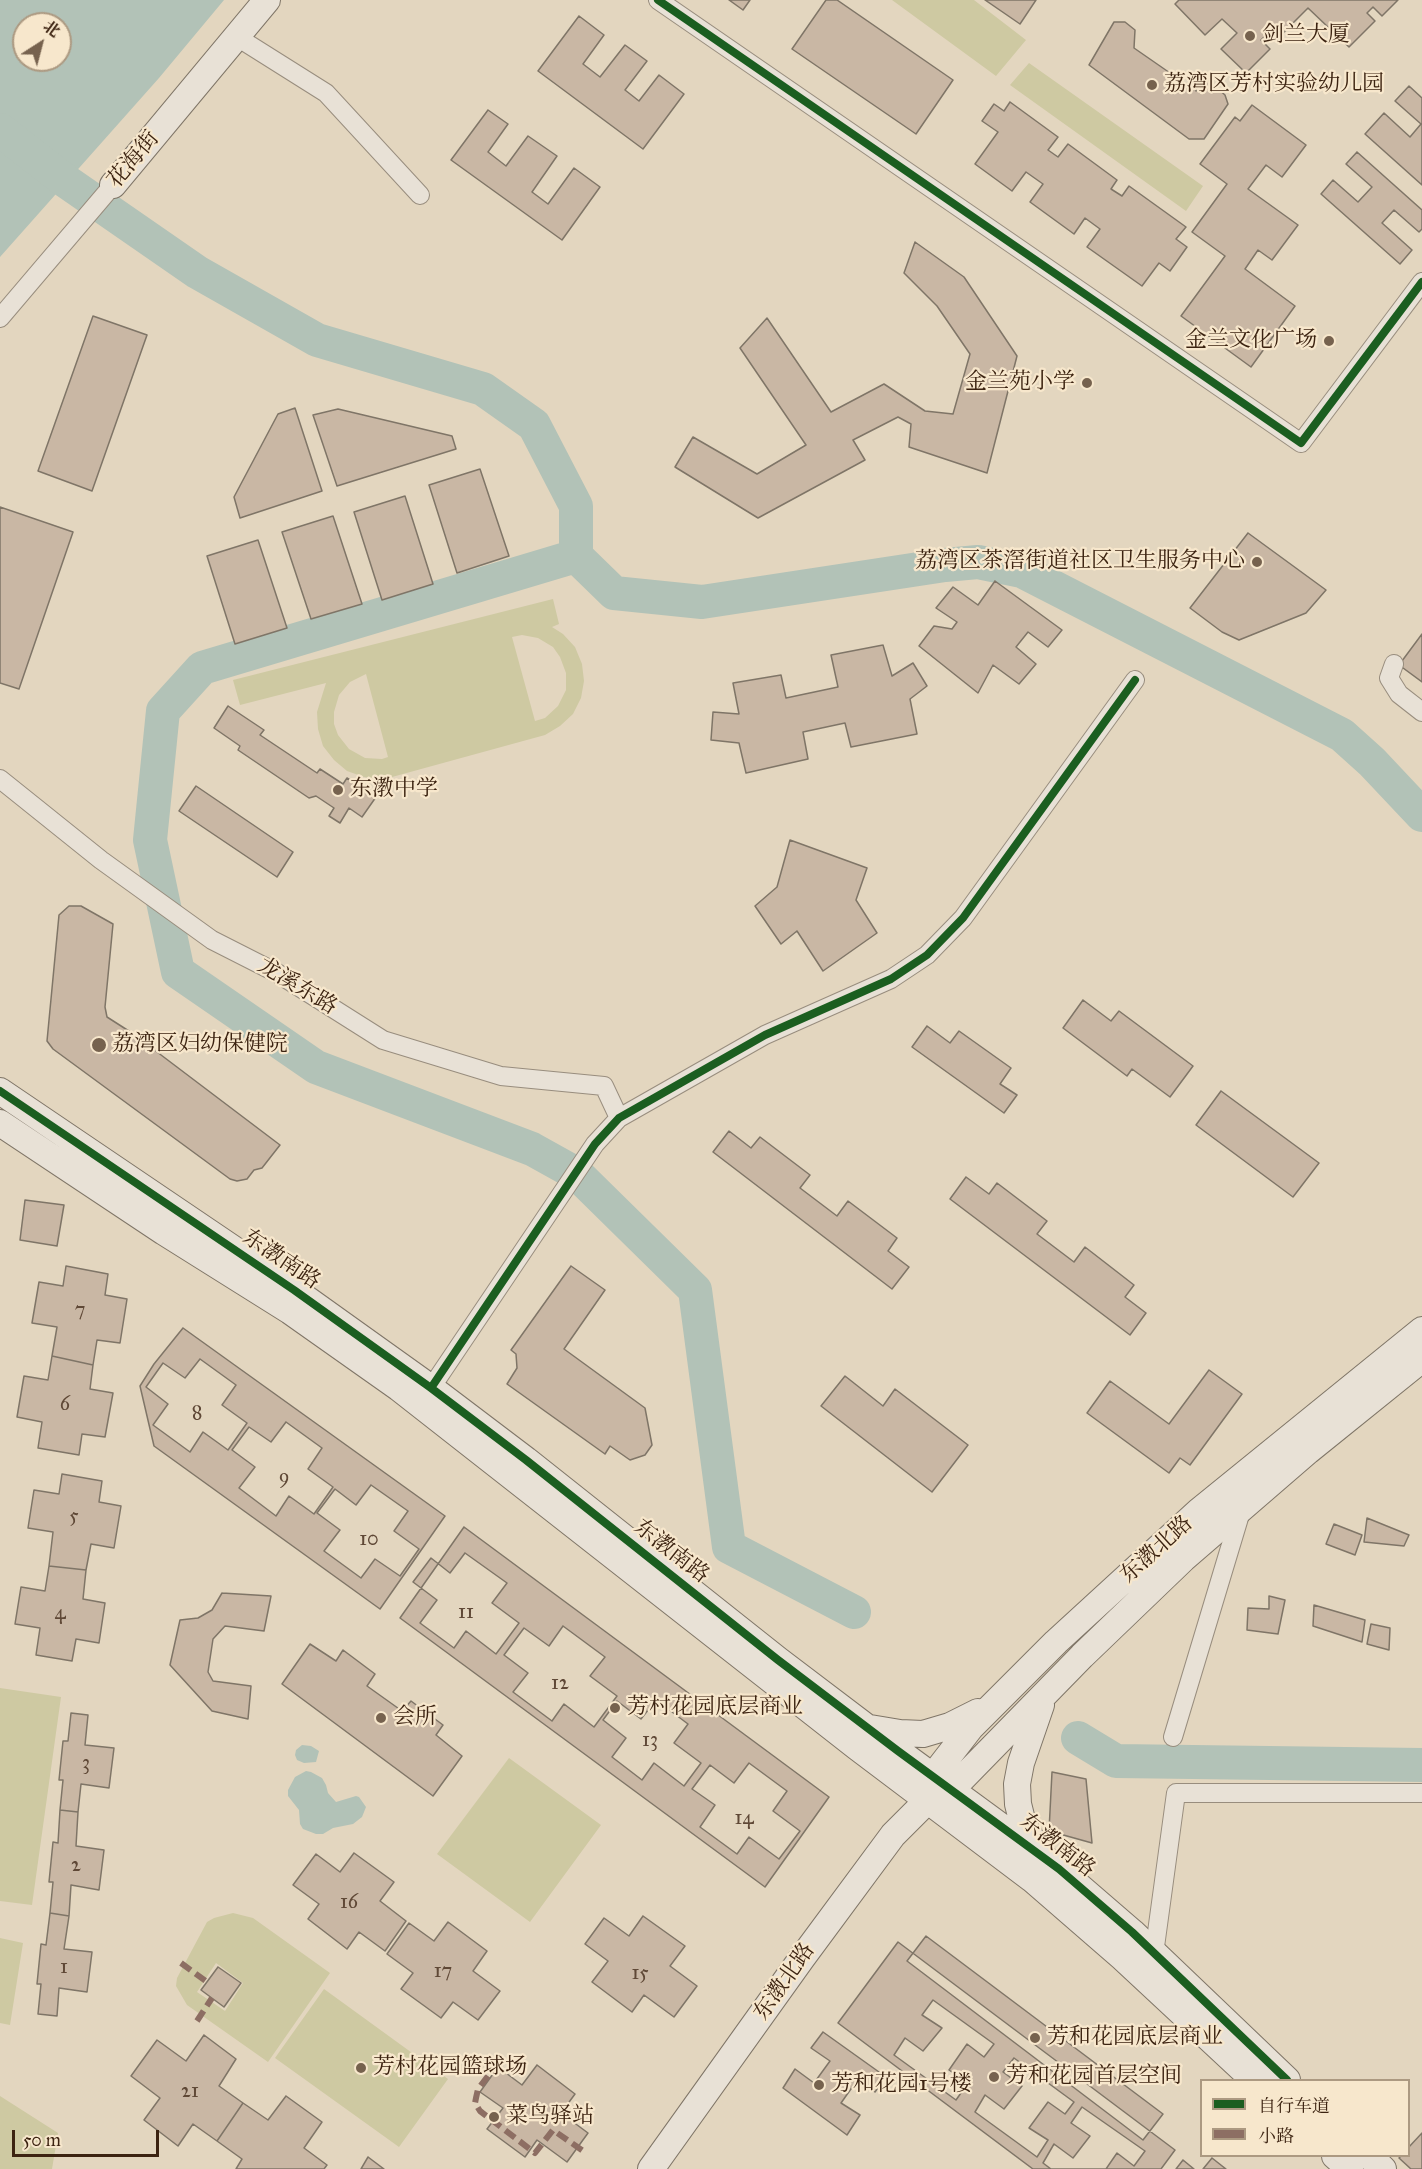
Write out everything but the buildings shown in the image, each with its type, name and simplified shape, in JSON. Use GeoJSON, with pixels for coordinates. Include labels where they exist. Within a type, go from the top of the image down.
{"type":"FeatureCollection","features":[{"type":"Feature","properties":{"kind":"street","name":"花海街"},"geometry":{"type":"LineString","coordinates":[[0,318],[267,0]]}},
{"type":"Feature","properties":{"kind":"street"},"geometry":{"type":"LineString","coordinates":[[658,0],[1301,443],[1422,282]]}},
{"type":"Feature","properties":{"kind":"street"},"geometry":{"type":"LineString","coordinates":[[237,37],[326,93],[420,195]]}},
{"type":"Feature","properties":{"kind":"street"},"geometry":{"type":"LineString","coordinates":[[1394,664],[1389,678],[1399,694],[1422,712]]}},
{"type":"Feature","properties":{"kind":"street"},"geometry":{"type":"LineString","coordinates":[[431,1388],[595,1144],[619,1118],[765,1035],[891,979],[927,955],[963,918],[1135,680]]}},
{"type":"Feature","properties":{"kind":"street","name":"龙溪东路"},"geometry":{"type":"LineString","coordinates":[[0,779],[101,860],[212,940],[277,973],[383,1040],[501,1076],[604,1086],[619,1118]]}},
{"type":"Feature","properties":{"kind":"street","name":"东漖南路"},"geometry":{"type":"LineString","coordinates":[[0,1091],[294,1290],[431,1388],[867,1728],[1038,1853],[1100,1903],[1286,2079]]}},
{"type":"Feature","properties":{"kind":"street","name":"东漖南路"},"geometry":{"type":"LineString","coordinates":[[0,1123],[290,1311],[399,1388],[927,1801],[1032,1879],[1123,1958],[1253,2079]]}},
{"type":"Feature","properties":{"kind":"street","name":"东漖北路"},"geometry":{"type":"LineString","coordinates":[[942,1783],[971,1727],[1056,1642],[1199,1511],[1422,1330]]}},
{"type":"Feature","properties":{"kind":"street","name":"东漖北路"},"geometry":{"type":"LineString","coordinates":[[651,2169],[801,1958],[893,1835],[942,1783],[1045,1695],[1142,1597],[1242,1506],[1422,1359]]}},
{"type":"Feature","properties":{"kind":"street"},"geometry":{"type":"LineString","coordinates":[[1173,1737],[1242,1506]]}},
{"type":"Feature","properties":{"kind":"street"},"geometry":{"type":"LineString","coordinates":[[1038,1853],[1023,1824],[1018,1804],[1017,1784],[1021,1763],[1045,1695]]}},
{"type":"Feature","properties":{"kind":"street"},"geometry":{"type":"LineString","coordinates":[[867,1728],[894,1733],[922,1734],[950,1726],[994,1703]]}},
{"type":"Feature","properties":{"kind":"street"},"geometry":{"type":"LineString","coordinates":[[1154,1954],[1176,1792],[1422,1793]]}},
{"type":"Feature","properties":{"kind":"street"},"geometry":{"type":"LineString","coordinates":[[1336,2157],[1350,2169]]}},
{"type":"Feature","properties":{"kind":"street"},"geometry":{"type":"LineString","coordinates":[[1370,2157],[1383,2169]]}},
{"type":"Feature","properties":{"kind":"shaded area"},"geometry":{"type":"Polygon","coordinates":[[[0,0],[224,0],[159,78],[0,257],[0,0]]]}},
{"type":"Feature","properties":{"kind":"shaded area"},"geometry":{"type":"Polygon","coordinates":[[[892,0],[974,0],[1026,40],[996,76],[892,0]]]}},
{"type":"Feature","properties":{"kind":"shaded area"},"geometry":{"type":"Polygon","coordinates":[[[1029,63],[1203,186],[1186,211],[1010,85],[1029,63]]]}},
{"type":"Feature","properties":{"kind":"shaded area"},"geometry":{"type":"Polygon","coordinates":[[[553,599],[559,624],[552,627],[563,634],[575,647],[582,664],[584,681],[581,698],[573,714],[560,726],[545,735],[392,777],[375,779],[347,771],[323,746],[318,729],[317,712],[326,683],[240,705],[233,680],[553,599]],[[522,635],[512,637],[535,721],[545,718],[558,706],[566,690],[566,673],[553,647],[538,638],[522,635]],[[366,674],[350,682],[339,695],[334,712],[334,724],[338,735],[349,749],[365,758],[382,759],[388,757],[366,674]]]}},
{"type":"Feature","properties":{"kind":"shaded area"},"geometry":{"type":"Polygon","coordinates":[[[0,1688],[61,1697],[32,1905],[0,1901],[0,1688]]]}},
{"type":"Feature","properties":{"kind":"shaded area"},"geometry":{"type":"Polygon","coordinates":[[[302,1745],[311,1746],[319,1751],[316,1762],[304,1763],[297,1760],[296,1750],[302,1745]]]}},
{"type":"Feature","properties":{"kind":"shaded area"},"geometry":{"type":"Polygon","coordinates":[[[509,1758],[601,1825],[530,1922],[437,1854],[509,1758]]]}},
{"type":"Feature","properties":{"kind":"shaded area"},"geometry":{"type":"Polygon","coordinates":[[[306,1771],[322,1778],[328,1793],[336,1802],[359,1797],[366,1807],[362,1817],[353,1824],[333,1828],[323,1834],[303,1829],[300,1824],[299,1810],[288,1796],[288,1790],[295,1777],[306,1771]]]}},
{"type":"Feature","properties":{"kind":"shaded area"},"geometry":{"type":"Polygon","coordinates":[[[233,1913],[253,1918],[330,1973],[268,2062],[187,2005],[176,1986],[177,1978],[207,1922],[233,1913]],[[216,1963],[197,1992],[225,2011],[243,1983],[216,1963]]]}},
{"type":"Feature","properties":{"kind":"shaded area"},"geometry":{"type":"Polygon","coordinates":[[[0,1938],[23,1943],[10,2025],[0,2023],[0,1938]]]}},
{"type":"Feature","properties":{"kind":"shaded area","name":"芳村花园篮球场"},"geometry":{"type":"Polygon","coordinates":[[[324,1989],[448,2079],[399,2147],[275,2058],[324,1989]]]}},
{"type":"Feature","properties":{"kind":"shaded area"},"geometry":{"type":"Polygon","coordinates":[[[0,2096],[58,2133],[52,2169],[0,2169],[0,2096]]]}},
{"type":"Feature","properties":{"kind":"waterway"},"geometry":{"type":"LineString","coordinates":[[0,130],[67,182],[197,272],[317,340],[483,389],[534,425],[576,506],[576,556],[614,593],[702,602],[945,565],[978,562],[1022,571],[1342,735],[1372,762],[1422,815]]}},
{"type":"Feature","properties":{"kind":"waterway"},"geometry":{"type":"LineString","coordinates":[[576,556],[202,668],[163,711],[150,840],[178,972],[316,1067],[532,1149],[577,1174],[695,1290],[729,1547],[854,1612]]}},
{"type":"Feature","properties":{"kind":"waterway"},"geometry":{"type":"LineString","coordinates":[[1078,1738],[1116,1761],[1422,1765]]}},
{"type":"Feature","properties":{"kind":"marked path"},"geometry":{"type":"LineString","coordinates":[[181,1963],[207,1982]]}},
{"type":"Feature","properties":{"kind":"marked path"},"geometry":{"type":"LineString","coordinates":[[197,2021],[212,1998]]}},
{"type":"Feature","properties":{"kind":"marked path"},"geometry":{"type":"LineString","coordinates":[[488,2076],[478,2089],[475,2103],[480,2111],[535,2153],[553,2130],[586,2153]]}},
{"type":"Feature","properties":{"kind":"cycle path"},"geometry":{"type":"LineString","coordinates":[[658,0],[1301,443],[1422,282]]}},
{"type":"Feature","properties":{"kind":"cycle path"},"geometry":{"type":"LineString","coordinates":[[431,1388],[595,1144],[619,1118],[765,1035],[891,979],[927,955],[963,918],[1135,680]]}},
{"type":"Feature","properties":{"kind":"cycle path"},"geometry":{"type":"LineString","coordinates":[[0,1091],[294,1290],[431,1388],[526,1460],[778,1660],[1059,1869],[1132,1932],[1286,2079]]}},
{"type":"Feature","properties":{"kind":"place","name":"剑兰大厦"},"geometry":{"type":"Point","coordinates":[1250,36]}},
{"type":"Feature","properties":{"kind":"place","name":"荔湾区芳村实验幼儿园"},"geometry":{"type":"Point","coordinates":[1152,85]}},
{"type":"Feature","properties":{"kind":"place","name":"金兰文化广场"},"geometry":{"type":"Point","coordinates":[1329,341]}},
{"type":"Feature","properties":{"kind":"place","name":"金兰苑小学"},"geometry":{"type":"Point","coordinates":[1087,383]}},
{"type":"Feature","properties":{"kind":"place","name":"荔湾区茶滘街道社区卫生服务中心"},"geometry":{"type":"Point","coordinates":[1257,562]}},
{"type":"Feature","properties":{"kind":"place","name":"东漖中学"},"geometry":{"type":"Point","coordinates":[338,790]}},
{"type":"Feature","properties":{"kind":"place","name":"荔湾区妇幼保健院"},"geometry":{"type":"Point","coordinates":[99,1045]}},
{"type":"Feature","properties":{"kind":"place","name":"芳村花园底层商业"},"geometry":{"type":"Point","coordinates":[615,1708]}},
{"type":"Feature","properties":{"kind":"place","name":"会所"},"geometry":{"type":"Point","coordinates":[381,1718]}},
{"type":"Feature","properties":{"kind":"place","name":"芳和花园底层商业"},"geometry":{"type":"Point","coordinates":[1035,2038]}},
{"type":"Feature","properties":{"kind":"place","name":"芳村花园篮球场"},"geometry":{"type":"Point","coordinates":[361,2068]}},
{"type":"Feature","properties":{"kind":"place","name":"芳和花园首层空间"},"geometry":{"type":"Point","coordinates":[994,2077]}},
{"type":"Feature","properties":{"kind":"place","name":"芳和花园1号楼"},"geometry":{"type":"Point","coordinates":[819,2085]}},
{"type":"Feature","properties":{"kind":"place","name":"菜鸟驿站"},"geometry":{"type":"Point","coordinates":[494,2117]}}]}
